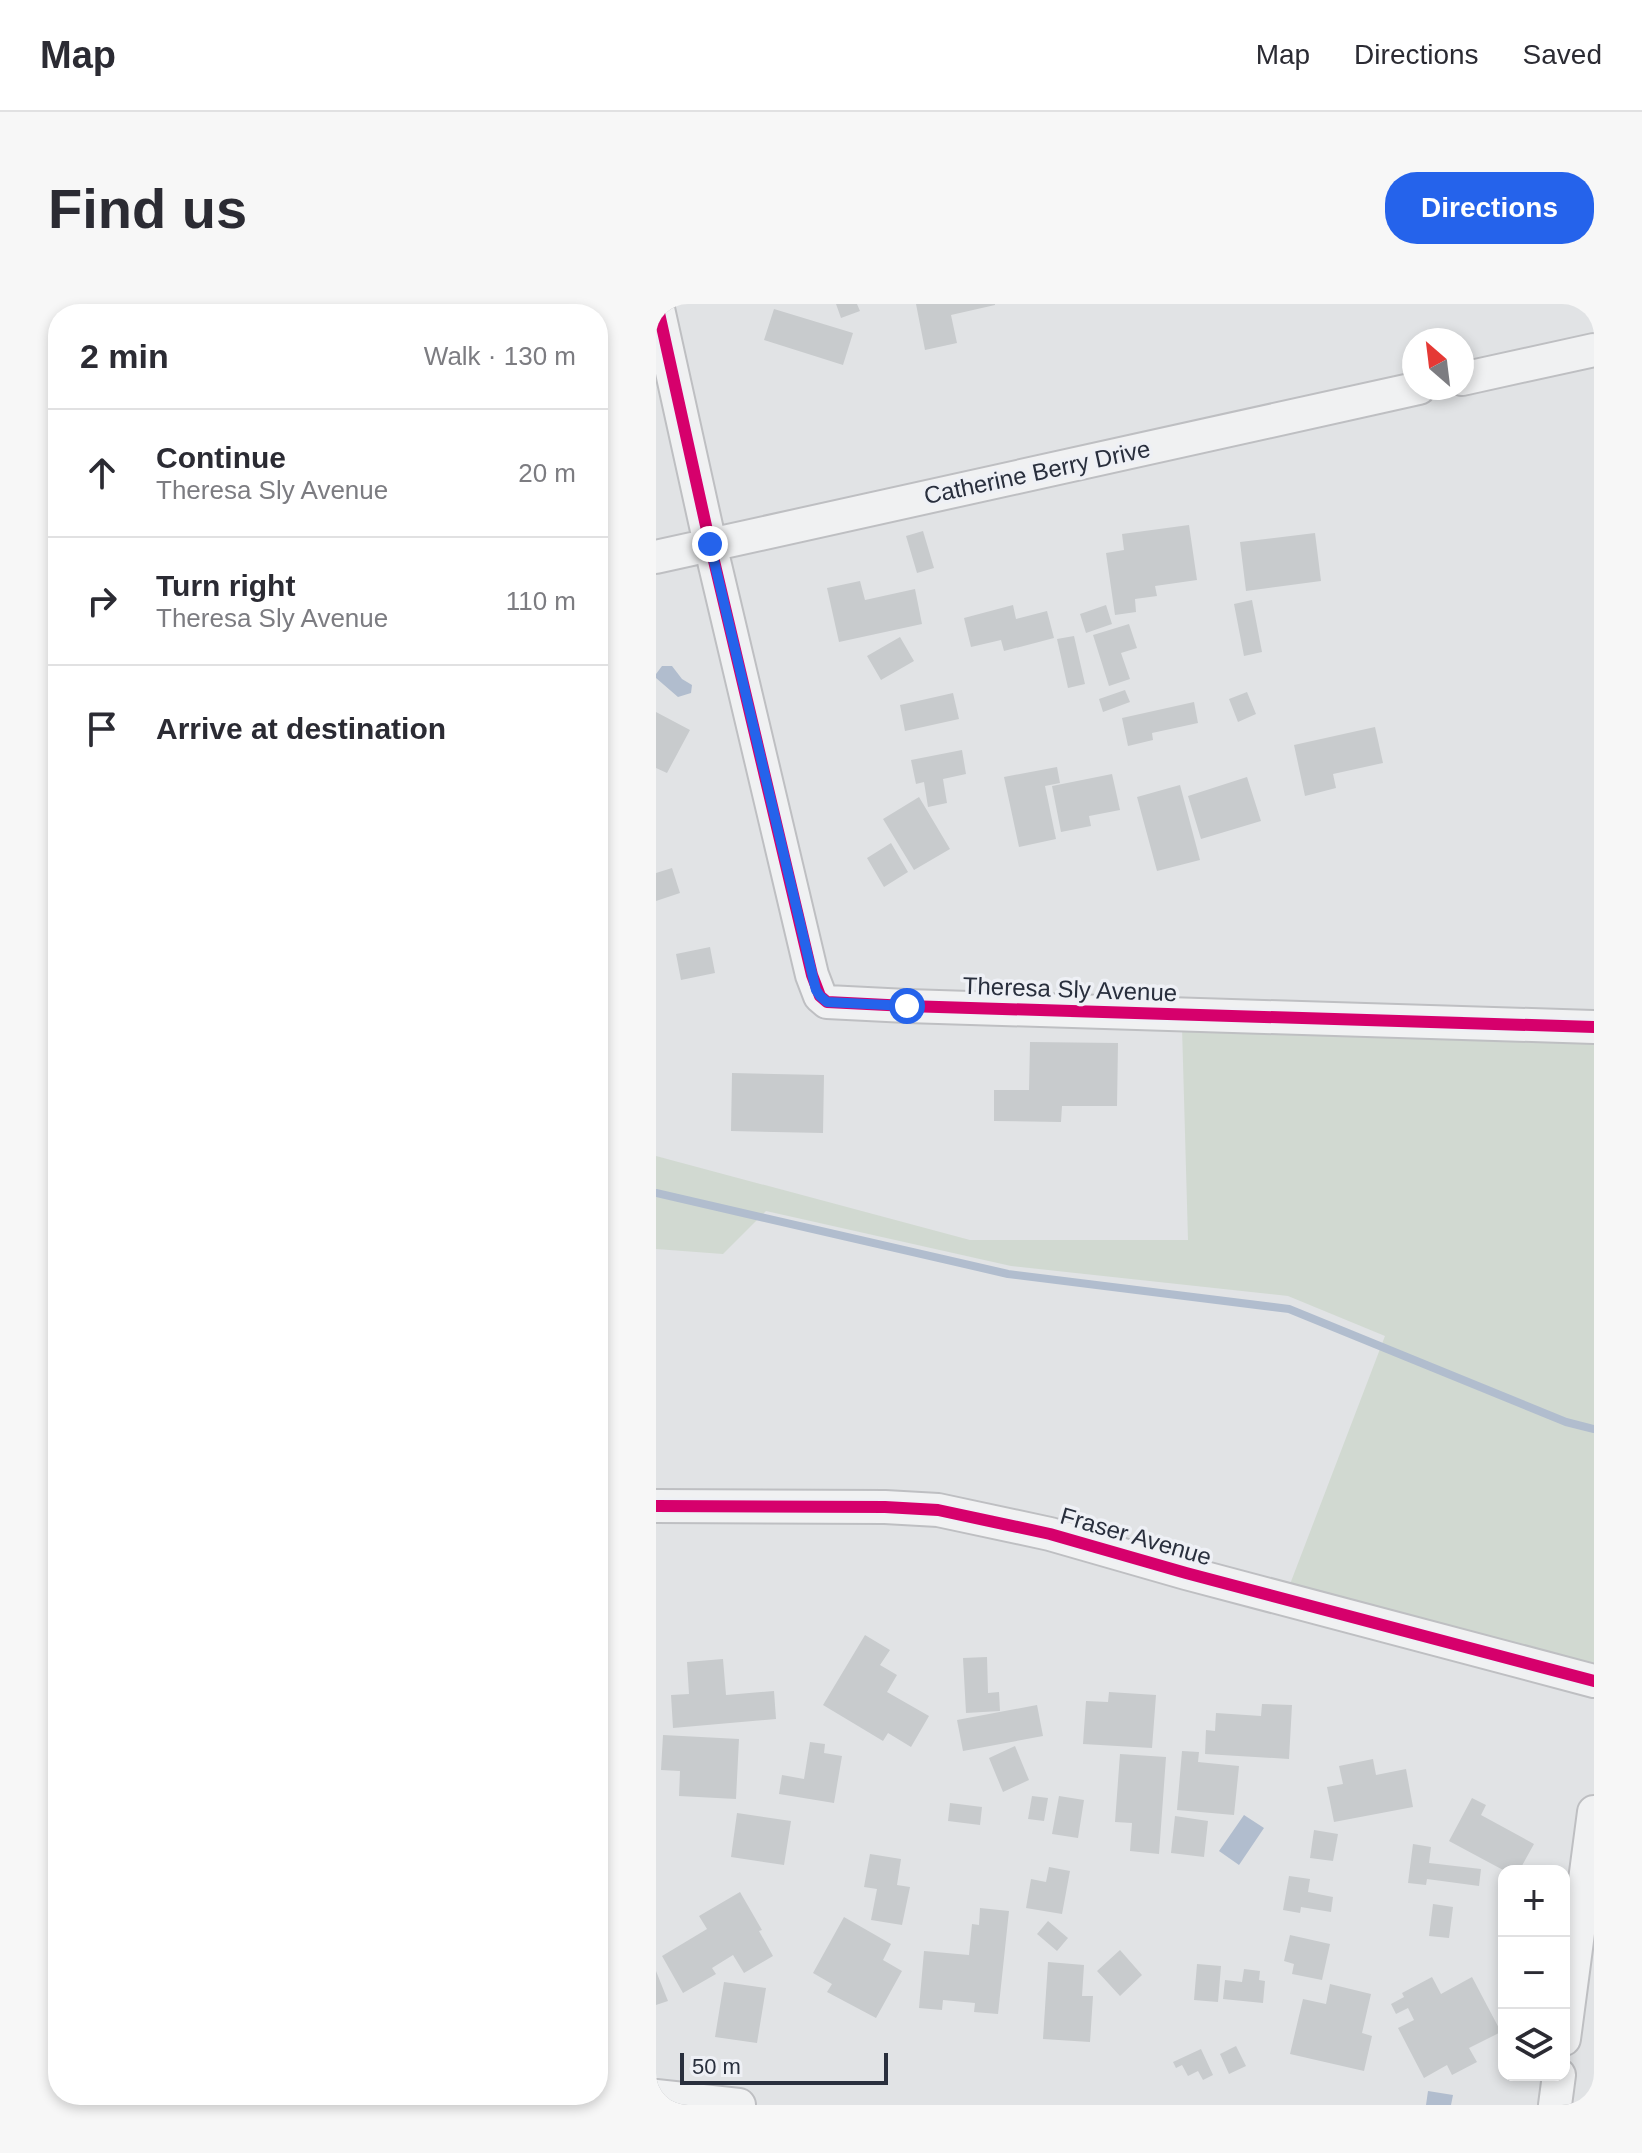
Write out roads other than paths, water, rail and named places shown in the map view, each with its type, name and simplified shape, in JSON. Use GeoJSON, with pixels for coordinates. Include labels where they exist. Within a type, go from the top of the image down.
{"type":"FeatureCollection","features":[{"type":"Feature","properties":{"kind":"street"},"geometry":{"type":"LineString","coordinates":[[657,304],[710,544]]}},
{"type":"Feature","properties":{"kind":"street"},"geometry":{"type":"LineString","coordinates":[[1474,376],[1594,350]]}},
{"type":"Feature","properties":{"kind":"street","name":"Catherine Berry Drive"},"geometry":{"type":"LineString","coordinates":[[656,557],[1402,392]]}},
{"type":"Feature","properties":{"kind":"street","name":"Theresa Sly Avenue"},"geometry":{"type":"LineString","coordinates":[[710,544],[812,975],[820,996],[827,1002],[1594,1027]]}},
{"type":"Feature","properties":{"kind":"street","name":"Fraser Avenue"},"geometry":{"type":"LineString","coordinates":[[656,1506],[938,1510],[1050,1534],[1594,1681]]}},
{"type":"Feature","properties":{"kind":"street"},"geometry":{"type":"LineString","coordinates":[[1568,2009],[1594,1812]]}},
{"type":"Feature","properties":{"kind":"street"},"geometry":{"type":"LineString","coordinates":[[1555,2105],[1558,2081]]}},
{"type":"Feature","properties":{"kind":"street"},"geometry":{"type":"LineString","coordinates":[[656,2096],[739,2105]]}},
{"type":"Feature","properties":{"kind":"water"},"geometry":{"type":"Polygon","coordinates":[[[662,666],[672,666],[682,679],[692,685],[691,693],[678,697],[656,678],[662,666]]]}},
{"type":"Feature","properties":{"kind":"water"},"geometry":{"type":"Polygon","coordinates":[[[1244,1815],[1264,1828],[1239,1865],[1219,1851],[1244,1815]]]}},
{"type":"Feature","properties":{"kind":"water"},"geometry":{"type":"Polygon","coordinates":[[[1428,2091],[1453,2095],[1451,2105],[1426,2105],[1428,2091]]]}},
{"type":"Feature","properties":{"kind":"waterway"},"geometry":{"type":"LineString","coordinates":[[656,1193],[1008,1274],[1289,1309],[1566,1422],[1594,1429]]}}]}
